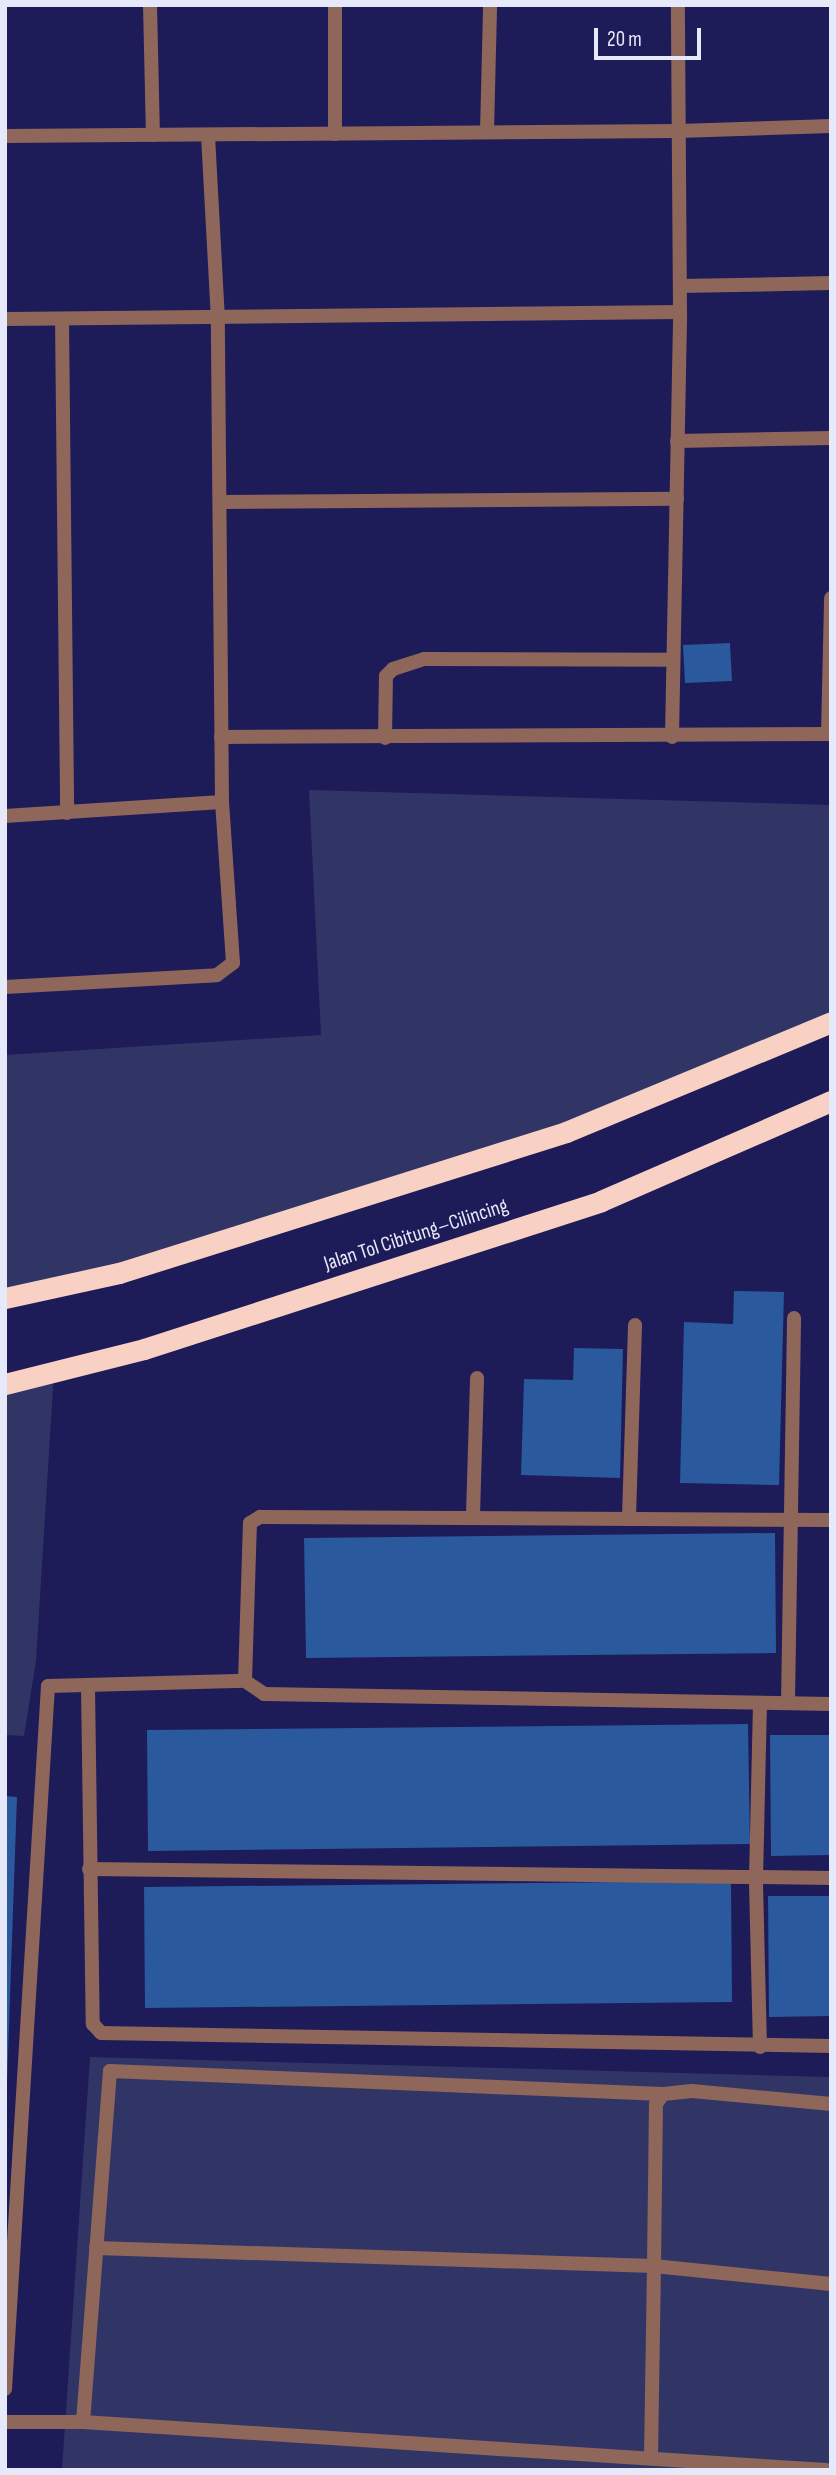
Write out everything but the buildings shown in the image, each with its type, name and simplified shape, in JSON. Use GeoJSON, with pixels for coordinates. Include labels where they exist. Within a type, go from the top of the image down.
{"type":"FeatureCollection","features":[{"type":"Feature","properties":{"kind":"highway"},"geometry":{"type":"LineString","coordinates":[[5,1298],[119,1273],[566,1132],[831,1022]]}},
{"type":"Feature","properties":{"kind":"highway","name":"Jalan Tol Cibitung–Cilincing"},"geometry":{"type":"LineString","coordinates":[[5,1384],[144,1349],[601,1201],[831,1101]]}},
{"type":"Feature","properties":{"kind":"street"},"geometry":{"type":"LineString","coordinates":[[150,5],[153,135]]}},
{"type":"Feature","properties":{"kind":"street"},"geometry":{"type":"LineString","coordinates":[[335,5],[335,134]]}},
{"type":"Feature","properties":{"kind":"street"},"geometry":{"type":"LineString","coordinates":[[487,132],[490,5]]}},
{"type":"Feature","properties":{"kind":"street"},"geometry":{"type":"LineString","coordinates":[[672,737],[680,312],[678,5]]}},
{"type":"Feature","properties":{"kind":"street"},"geometry":{"type":"LineString","coordinates":[[5,136],[678,131],[831,126]]}},
{"type":"Feature","properties":{"kind":"street"},"geometry":{"type":"LineString","coordinates":[[5,987],[228,971],[233,963],[222,802],[218,320],[208,135]]}},
{"type":"Feature","properties":{"kind":"street"},"geometry":{"type":"LineString","coordinates":[[680,286],[831,283]]}},
{"type":"Feature","properties":{"kind":"street"},"geometry":{"type":"LineString","coordinates":[[5,319],[218,320],[680,312]]}},
{"type":"Feature","properties":{"kind":"street"},"geometry":{"type":"LineString","coordinates":[[62,319],[67,813]]}},
{"type":"Feature","properties":{"kind":"street"},"geometry":{"type":"LineString","coordinates":[[677,441],[831,438]]}},
{"type":"Feature","properties":{"kind":"street"},"geometry":{"type":"LineString","coordinates":[[220,502],[677,499]]}},
{"type":"Feature","properties":{"kind":"street"},"geometry":{"type":"LineString","coordinates":[[221,737],[672,737],[830,734],[831,598]]}},
{"type":"Feature","properties":{"kind":"street"},"geometry":{"type":"LineString","coordinates":[[385,738],[386,676],[393,668],[424,659],[673,660]]}},
{"type":"Feature","properties":{"kind":"street"},"geometry":{"type":"LineString","coordinates":[[5,816],[222,802]]}},
{"type":"Feature","properties":{"kind":"street"},"geometry":{"type":"LineString","coordinates":[[789,1703],[794,1519],[794,1318]]}},
{"type":"Feature","properties":{"kind":"street"},"geometry":{"type":"LineString","coordinates":[[629,1517],[635,1325]]}},
{"type":"Feature","properties":{"kind":"street"},"geometry":{"type":"LineString","coordinates":[[473,1515],[477,1378]]}},
{"type":"Feature","properties":{"kind":"street"},"geometry":{"type":"LineString","coordinates":[[245,1681],[250,1523],[254,1519],[473,1515],[831,1520]]}},
{"type":"Feature","properties":{"kind":"street"},"geometry":{"type":"LineString","coordinates":[[5,2389],[10,2231],[46,1691],[52,1683],[88,1686],[245,1681],[264,1694],[831,1704]]}},
{"type":"Feature","properties":{"kind":"street"},"geometry":{"type":"LineString","coordinates":[[88,1686],[93,2024],[101,2033],[760,2047],[831,2046]]}},
{"type":"Feature","properties":{"kind":"street"},"geometry":{"type":"LineString","coordinates":[[760,2047],[756,1878],[761,1703]]}},
{"type":"Feature","properties":{"kind":"street"},"geometry":{"type":"LineString","coordinates":[[89,1869],[831,1878]]}},
{"type":"Feature","properties":{"kind":"street"},"geometry":{"type":"LineString","coordinates":[[83,2422],[110,2071],[663,2094],[692,2091],[831,2104]]}},
{"type":"Feature","properties":{"kind":"street"},"geometry":{"type":"LineString","coordinates":[[651,2457],[656,2104],[663,2094]]}},
{"type":"Feature","properties":{"kind":"street"},"geometry":{"type":"LineString","coordinates":[[96,2248],[654,2266],[831,2284]]}},
{"type":"Feature","properties":{"kind":"street"},"geometry":{"type":"LineString","coordinates":[[5,2421],[83,2422],[826,2470]]}},
{"type":"Feature","properties":{"kind":"shaded area"},"geometry":{"type":"Polygon","coordinates":[[[309,790],[831,805],[831,1022],[566,1132],[5,1298],[5,1055],[321,1035],[309,790]]]}},
{"type":"Feature","properties":{"kind":"shaded area"},"geometry":{"type":"Polygon","coordinates":[[[54,1372],[36,1661],[24,1736],[5,1735],[5,1384],[54,1372]]]}},
{"type":"Feature","properties":{"kind":"shaded area"},"geometry":{"type":"Polygon","coordinates":[[[90,2057],[831,2077],[831,2470],[62,2470],[90,2057]]]}}]}
